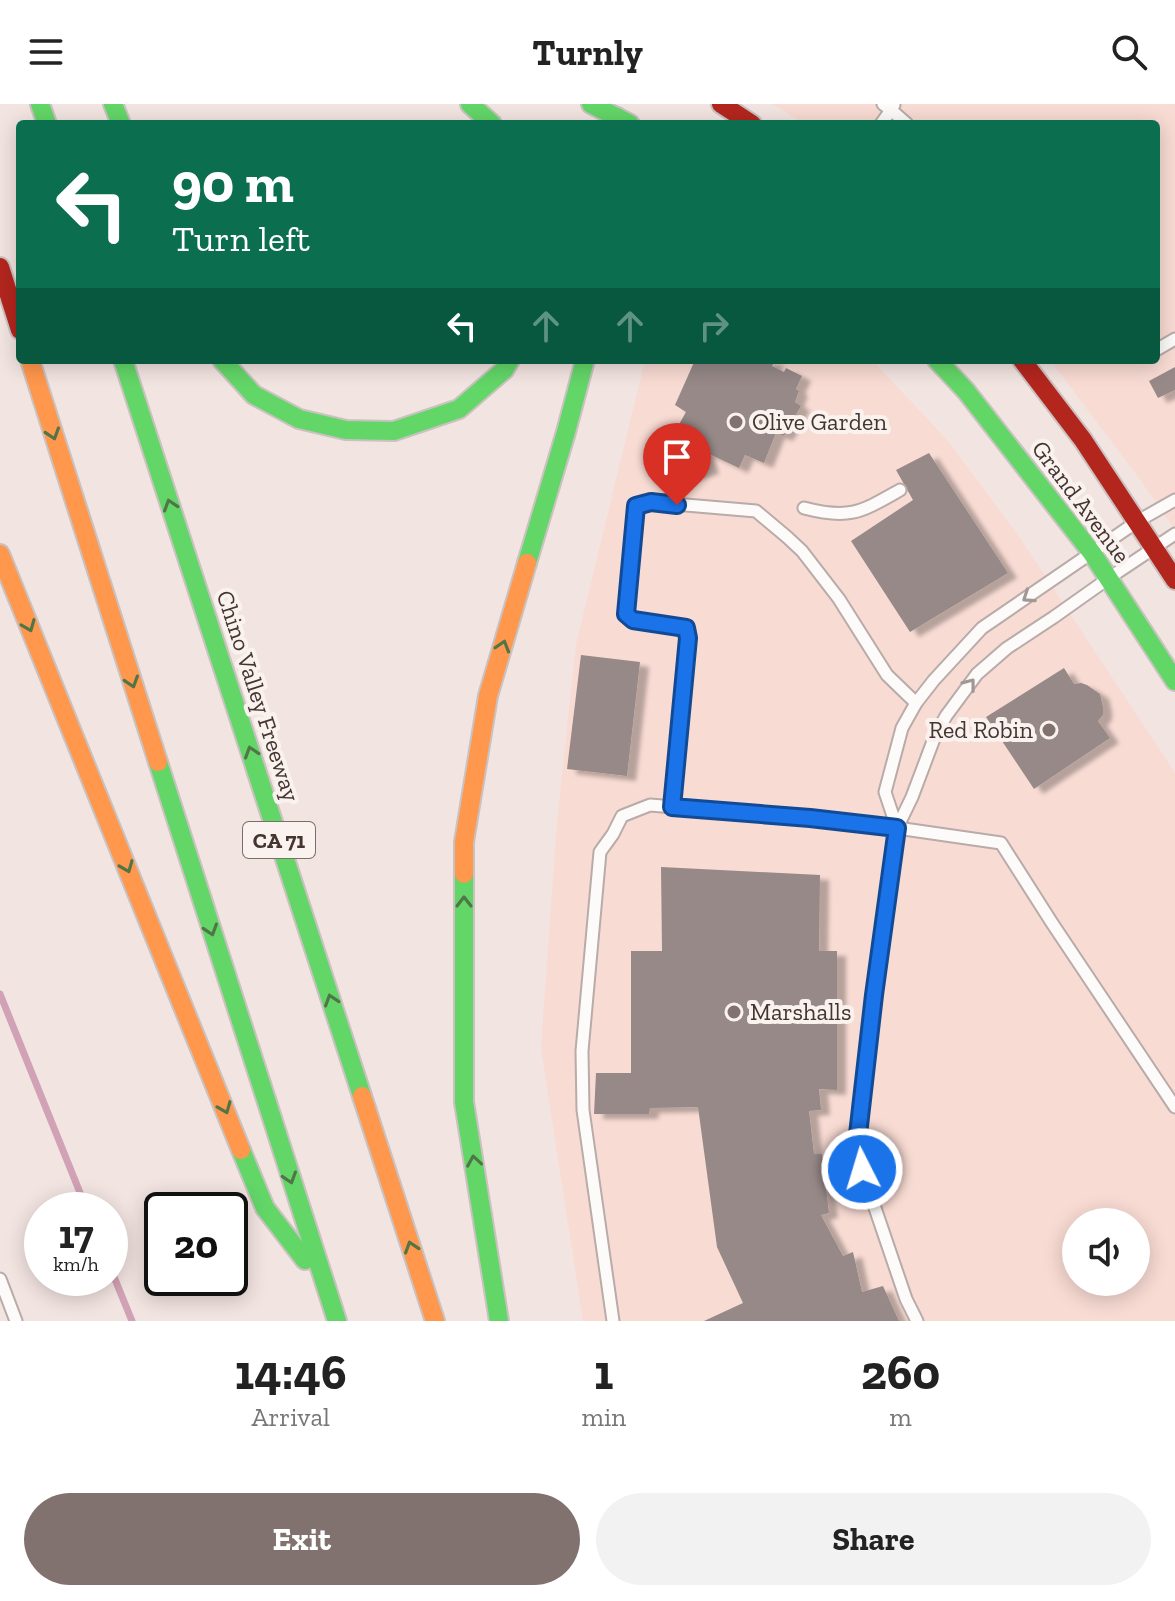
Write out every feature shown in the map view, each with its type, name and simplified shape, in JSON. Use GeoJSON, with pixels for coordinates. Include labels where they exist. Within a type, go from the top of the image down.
{"type":"FeatureCollection","features":[{"type":"Feature","properties":{"kind":"main road"},"geometry":{"type":"LineString","coordinates":[[470,104],[488,120]]}},
{"type":"Feature","properties":{"kind":"main road"},"geometry":{"type":"LineString","coordinates":[[591,104],[618,120]]}},
{"type":"Feature","properties":{"kind":"main road"},"geometry":{"type":"LineString","coordinates":[[721,104],[746,120]]}},
{"type":"Feature","properties":{"kind":"main road"},"geometry":{"type":"LineString","coordinates":[[0,267],[16,317]]}},
{"type":"Feature","properties":{"kind":"main road"},"geometry":{"type":"LineString","coordinates":[[31,364],[337,1321]]}},
{"type":"Feature","properties":{"kind":"main road","name":"Chino Valley Freeway"},"geometry":{"type":"LineString","coordinates":[[124,364],[435,1321]]}},
{"type":"Feature","properties":{"kind":"main road"},"geometry":{"type":"LineString","coordinates":[[226,364],[254,395],[299,419],[346,430],[394,431],[459,409],[508,364]]}},
{"type":"Feature","properties":{"kind":"main road"},"geometry":{"type":"LineString","coordinates":[[499,1321],[464,1102],[464,842],[488,696],[584,364]]}},
{"type":"Feature","properties":{"kind":"main road","name":"Grand Avenue"},"geometry":{"type":"LineString","coordinates":[[941,364],[966,391],[1092,553],[1175,681]]}},
{"type":"Feature","properties":{"kind":"main road","name":"Grand Avenue"},"geometry":{"type":"LineString","coordinates":[[1025,364],[1138,521],[1175,580]]}},
{"type":"Feature","properties":{"kind":"main road"},"geometry":{"type":"LineString","coordinates":[[0,554],[265,1208],[324,1285]]}},
{"type":"Feature","properties":{"kind":"lane"},"geometry":{"type":"LineString","coordinates":[[804,508],[827,514],[848,514],[865,510],[900,490]]}},
{"type":"Feature","properties":{"kind":"lane"},"geometry":{"type":"LineString","coordinates":[[897,828],[885,792],[902,728],[934,680],[982,628],[1138,521],[1175,500]]}},
{"type":"Feature","properties":{"kind":"lane"},"geometry":{"type":"LineString","coordinates":[[672,807],[688,638],[686,628],[633,620],[626,614],[636,506],[651,502],[756,511],[802,551],[839,599],[887,675],[916,703]]}},
{"type":"Feature","properties":{"kind":"lane"},"geometry":{"type":"LineString","coordinates":[[917,1321],[906,1299],[856,1152],[897,828],[935,736],[977,674],[1007,648],[1175,534]]}},
{"type":"Feature","properties":{"kind":"lane"},"geometry":{"type":"LineString","coordinates":[[613,1321],[583,1110],[582,1051],[600,852],[622,816],[650,805],[810,818],[1001,843],[1175,1107]]}},
{"type":"Feature","properties":{"kind":"lane"},"geometry":{"type":"LineString","coordinates":[[0,1279],[16,1321]]}},
{"type":"Feature","properties":{"kind":"shaded area"},"geometry":{"type":"Polygon","coordinates":[[[773,104],[1175,104],[1175,530],[1053,364],[1160,364],[1160,120],[798,120],[773,104]]]}},
{"type":"Feature","properties":{"kind":"shaded area"},"geometry":{"type":"Polygon","coordinates":[[[644,364],[876,364],[948,441],[1020,538],[1175,773],[1175,1321],[583,1321],[541,1048],[557,822],[576,645],[644,364]]]}},
{"type":"Feature","properties":{"kind":"building","name":"Olive Garden"},"geometry":{"type":"Polygon","coordinates":[[[693,364],[773,364],[784,372],[786,368],[802,376],[796,389],[799,391],[795,402],[801,406],[784,436],[776,433],[764,463],[745,455],[739,468],[705,452],[710,469],[691,475],[686,462],[670,469],[664,451],[686,412],[675,405],[693,364]]]}},
{"type":"Feature","properties":{"kind":"building"},"geometry":{"type":"Polygon","coordinates":[[[1175,367],[1175,390],[1158,398],[1149,381],[1175,367]]]}},
{"type":"Feature","properties":{"kind":"building"},"geometry":{"type":"Polygon","coordinates":[[[929,453],[1008,573],[910,632],[851,541],[913,500],[896,470],[929,453]]]}},
{"type":"Feature","properties":{"kind":"building"},"geometry":{"type":"Polygon","coordinates":[[[581,655],[640,662],[627,776],[567,769],[581,655]]]}},
{"type":"Feature","properties":{"kind":"building","name":"Red Robin"},"geometry":{"type":"Polygon","coordinates":[[[1064,668],[1074,684],[1087,685],[1100,694],[1103,715],[1098,721],[1110,738],[1034,789],[986,717],[1064,668]]]}},
{"type":"Feature","properties":{"kind":"building"},"geometry":{"type":"Polygon","coordinates":[[[661,867],[820,875],[819,951],[837,951],[837,1090],[819,1089],[821,1110],[809,1111],[814,1154],[822,1154],[829,1213],[821,1215],[843,1256],[853,1252],[862,1292],[883,1286],[899,1321],[704,1321],[743,1303],[717,1247],[698,1107],[650,1108],[649,1114],[594,1114],[596,1073],[631,1073],[631,951],[662,951],[661,867]]]}},
{"type":"Feature","properties":{"kind":"waterway"},"geometry":{"type":"LineString","coordinates":[[0,994],[80,1192]]}},
{"type":"Feature","properties":{"kind":"waterway"},"geometry":{"type":"LineString","coordinates":[[122,1296],[132,1321]]}},
{"type":"Feature","properties":{"kind":"traffic: fast"},"geometry":{"type":"LineString","coordinates":[[40,104],[46,120]]}},
{"type":"Feature","properties":{"kind":"traffic: fast"},"geometry":{"type":"LineString","coordinates":[[113,104],[119,120]]}},
{"type":"Feature","properties":{"kind":"traffic: fast"},"geometry":{"type":"LineString","coordinates":[[470,104],[488,120]]}},
{"type":"Feature","properties":{"kind":"traffic: fast"},"geometry":{"type":"LineString","coordinates":[[591,104],[622,120]]}},
{"type":"Feature","properties":{"kind":"traffic: fast"},"geometry":{"type":"LineString","coordinates":[[124,364],[362,1096]]}},
{"type":"Feature","properties":{"kind":"traffic: fast"},"geometry":{"type":"LineString","coordinates":[[226,364],[254,395],[299,419],[346,430],[394,431],[459,409],[508,364]]}},
{"type":"Feature","properties":{"kind":"traffic: fast"},"geometry":{"type":"LineString","coordinates":[[527,563],[584,364]]}},
{"type":"Feature","properties":{"kind":"traffic: fast"},"geometry":{"type":"LineString","coordinates":[[941,364],[966,391],[1092,553],[1175,681]]}},
{"type":"Feature","properties":{"kind":"traffic: fast"},"geometry":{"type":"LineString","coordinates":[[158,762],[337,1321]]}},
{"type":"Feature","properties":{"kind":"traffic: fast"},"geometry":{"type":"LineString","coordinates":[[464,874],[464,1102],[499,1321]]}},
{"type":"Feature","properties":{"kind":"traffic: fast"},"geometry":{"type":"LineString","coordinates":[[241,1150],[265,1208],[305,1260]]}},
{"type":"Feature","properties":{"kind":"traffic: slow"},"geometry":{"type":"LineString","coordinates":[[31,364],[158,762]]}},
{"type":"Feature","properties":{"kind":"traffic: slow"},"geometry":{"type":"LineString","coordinates":[[0,554],[241,1150]]}},
{"type":"Feature","properties":{"kind":"traffic: slow"},"geometry":{"type":"LineString","coordinates":[[464,874],[464,842],[488,696],[527,563]]}},
{"type":"Feature","properties":{"kind":"traffic: slow"},"geometry":{"type":"LineString","coordinates":[[362,1096],[435,1321]]}},
{"type":"Feature","properties":{"kind":"traffic: jam"},"geometry":{"type":"LineString","coordinates":[[721,104],[746,120]]}},
{"type":"Feature","properties":{"kind":"traffic: jam"},"geometry":{"type":"LineString","coordinates":[[0,267],[16,317]]}},
{"type":"Feature","properties":{"kind":"traffic: jam"},"geometry":{"type":"LineString","coordinates":[[1025,364],[1083,440],[1175,580]]}},
{"type":"Feature","properties":{"kind":"place","name":"Olive Garden"},"geometry":{"type":"Point","coordinates":[736,422]}},
{"type":"Feature","properties":{"kind":"place","name":"Red Robin"},"geometry":{"type":"Point","coordinates":[1049,730]}},
{"type":"Feature","properties":{"kind":"place","name":"Marshalls"},"geometry":{"type":"Point","coordinates":[734,1012]}},
{"type":"Feature","properties":{"kind":"route"},"geometry":{"type":"LineString","coordinates":[[677,505],[651,502],[636,506],[626,614],[633,620],[686,628],[688,638],[672,807],[897,828],[856,1152],[862,1169]]}}]}
